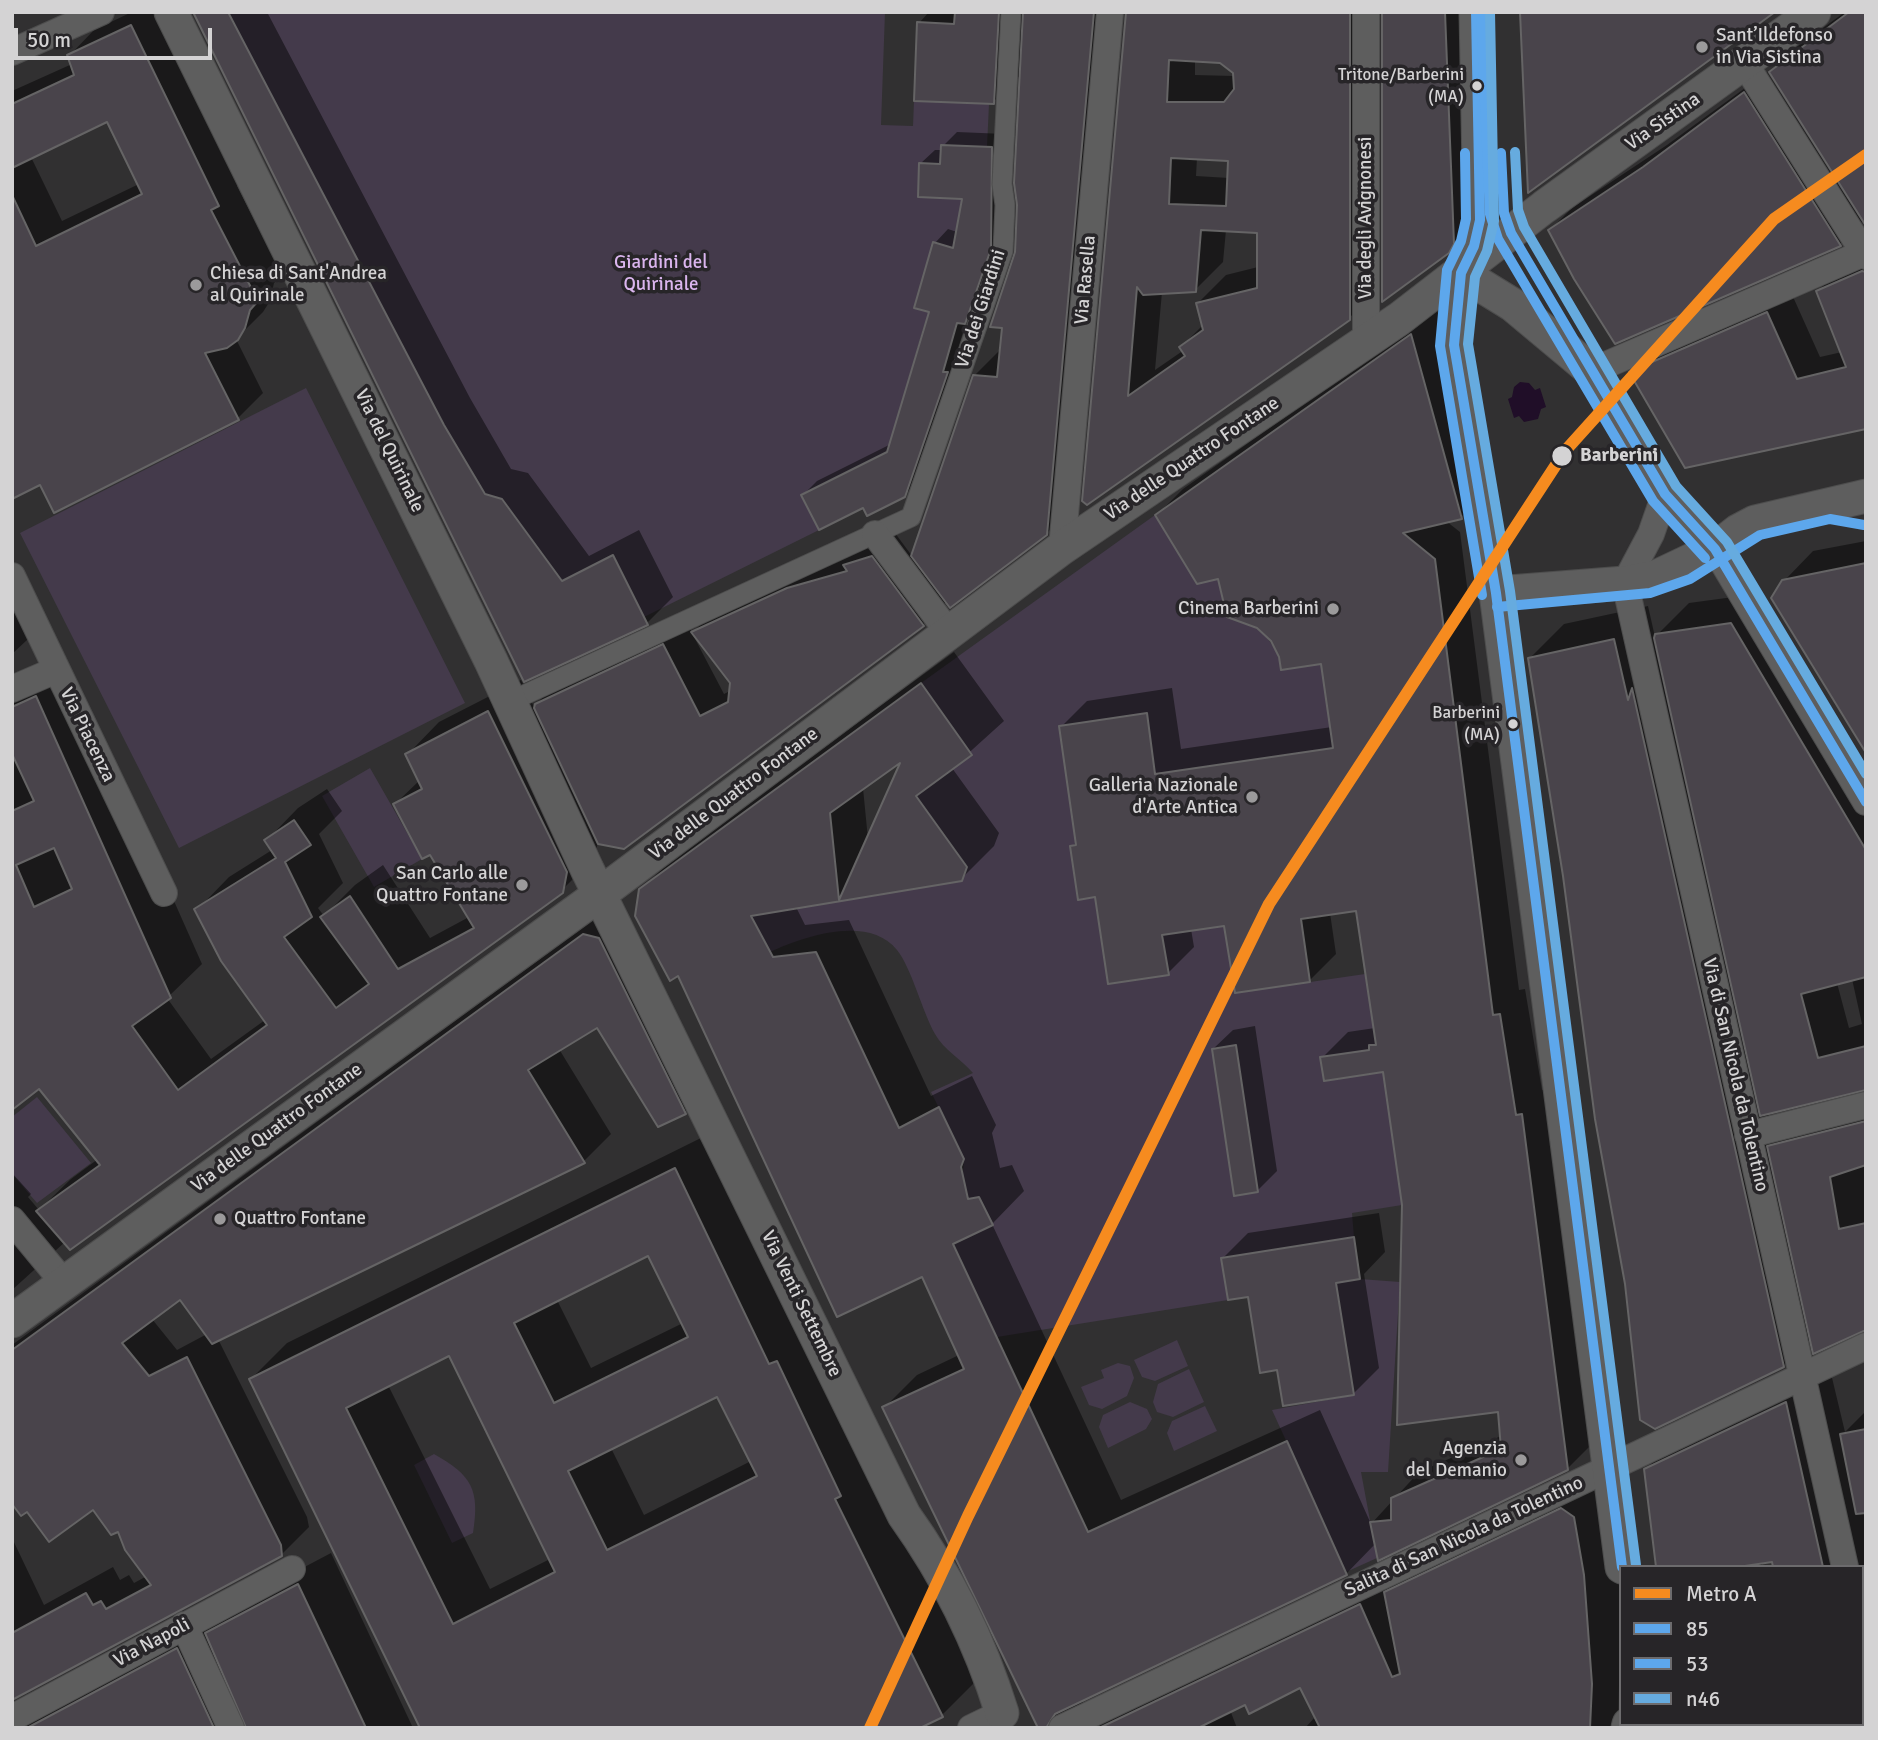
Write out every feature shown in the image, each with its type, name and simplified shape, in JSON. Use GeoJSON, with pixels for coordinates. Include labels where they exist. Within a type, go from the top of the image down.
{"type":"FeatureCollection","features":[{"type":"Feature","properties":{"kind":"street"},"geometry":{"type":"LineString","coordinates":[[12,52],[101,12]]}},
{"type":"Feature","properties":{"kind":"street","name":"Via del Quirinale"},"geometry":{"type":"LineString","coordinates":[[171,12],[511,701],[600,894]]}},
{"type":"Feature","properties":{"kind":"street","name":"Via dei Giardini"},"geometry":{"type":"LineString","coordinates":[[511,701],[911,517],[1003,251],[1005,205],[1002,184],[1011,12]]}},
{"type":"Feature","properties":{"kind":"street","name":"Via Rasella"},"geometry":{"type":"LineString","coordinates":[[1062,548],[1110,12]]}},
{"type":"Feature","properties":{"kind":"street","name":"Via degli Avignonesi"},"geometry":{"type":"LineString","coordinates":[[1366,12],[1366,340]]}},
{"type":"Feature","properties":{"kind":"street"},"geometry":{"type":"LineString","coordinates":[[1476,12],[1480,220],[1474,246],[1461,273],[1454,345],[1496,593],[1622,1565]]}},
{"type":"Feature","properties":{"kind":"street","name":"Via Sistina"},"geometry":{"type":"LineString","coordinates":[[1461,273],[1511,233],[1814,12]]}},
{"type":"Feature","properties":{"kind":"street"},"geometry":{"type":"LineString","coordinates":[[1592,370],[1865,254],[1745,64]]}},
{"type":"Feature","properties":{"kind":"street"},"geometry":{"type":"LineString","coordinates":[[1461,273],[1521,311],[1592,370],[1665,495],[1715,549],[1866,802]]}},
{"type":"Feature","properties":{"kind":"street","name":"Via delle Quattro Fontane"},"geometry":{"type":"LineString","coordinates":[[12,1321],[600,894],[1062,548],[1461,273]]}},
{"type":"Feature","properties":{"kind":"street"},"geometry":{"type":"LineString","coordinates":[[1625,583],[1651,534],[1665,495]]}},
{"type":"Feature","properties":{"kind":"street"},"geometry":{"type":"LineString","coordinates":[[1496,593],[1625,583],[1669,573],[1715,549],[1755,522],[1866,496]]}},
{"type":"Feature","properties":{"kind":"street"},"geometry":{"type":"LineString","coordinates":[[875,534],[949,633]]}},
{"type":"Feature","properties":{"kind":"street","name":"Via Piacenza"},"geometry":{"type":"LineString","coordinates":[[12,576],[164,893]]}},
{"type":"Feature","properties":{"kind":"street","name":"Via di San Nicola da Tolentino"},"geometry":{"type":"LineString","coordinates":[[1625,583],[1845,1565]]}},
{"type":"Feature","properties":{"kind":"street"},"geometry":{"type":"LineString","coordinates":[[12,689],[56,670]]}},
{"type":"Feature","properties":{"kind":"street","name":"Via Venti Settembre"},"geometry":{"type":"LineString","coordinates":[[600,894],[904,1515],[948,1583],[984,1660],[1005,1720]]}},
{"type":"Feature","properties":{"kind":"street"},"geometry":{"type":"LineString","coordinates":[[1748,1135],[1866,1105]]}},
{"type":"Feature","properties":{"kind":"street"},"geometry":{"type":"LineString","coordinates":[[12,1220],[64,1283]]}},
{"type":"Feature","properties":{"kind":"street","name":"Salita di San Nicola da Tolentino"},"geometry":{"type":"LineString","coordinates":[[1062,1728],[1866,1346]]}},
{"type":"Feature","properties":{"kind":"street","name":"Via Napoli"},"geometry":{"type":"LineString","coordinates":[[12,1718],[292,1569]]}},
{"type":"Feature","properties":{"kind":"street"},"geometry":{"type":"LineString","coordinates":[[184,1625],[231,1728]]}},
{"type":"Feature","properties":{"kind":"street"},"geometry":{"type":"LineString","coordinates":[[971,1728],[1005,1720]]}},
{"type":"Feature","properties":{"kind":"green space","name":"Giardini del Quirinale"},"geometry":{"type":"Polygon","coordinates":[[[228,12],[885,12],[881,125],[913,126],[914,101],[989,104],[987,147],[963,146],[961,203],[950,264],[924,326],[887,452],[802,494],[819,530],[644,617],[613,555],[562,581],[502,499],[485,494],[444,425],[228,12]]]}},
{"type":"Feature","properties":{"kind":"green space"},"geometry":{"type":"Polygon","coordinates":[[[306,388],[465,703],[179,848],[20,533],[306,388]]]}},
{"type":"Feature","properties":{"kind":"green space"},"geometry":{"type":"Polygon","coordinates":[[[1155,515],[1197,584],[1239,573],[1223,600],[1227,617],[1247,623],[1263,634],[1275,650],[1282,670],[1327,663],[1335,758],[1155,774],[1146,713],[1059,726],[1076,845],[1070,846],[1079,900],[1095,897],[1169,975],[1162,935],[1224,926],[1235,993],[1365,974],[1376,1045],[1369,1046],[1369,1050],[1324,1081],[1383,1072],[1402,1205],[1352,1213],[1354,1237],[1330,1241],[1337,1282],[1360,1279],[1400,1282],[1388,1472],[1361,1472],[1377,1558],[1346,1572],[1272,1410],[1354,1395],[1336,1283],[1299,1246],[1222,1258],[1228,1300],[997,1337],[938,1211],[946,1207],[962,1240],[993,1225],[979,1197],[970,1199],[961,1195],[964,1159],[931,1092],[973,1073],[939,1040],[902,958],[885,939],[870,933],[835,932],[800,940],[770,952],[751,916],[962,881],[967,867],[916,796],[972,755],[921,683],[1155,515]]]}},
{"type":"Feature","properties":{"kind":"green space"},"geometry":{"type":"Polygon","coordinates":[[[370,768],[422,859],[374,887],[322,796],[370,768]]]}},
{"type":"Feature","properties":{"kind":"green space"},"geometry":{"type":"Polygon","coordinates":[[[37,1097],[91,1163],[37,1203],[12,1174],[12,1117],[37,1097]]]}},
{"type":"Feature","properties":{"kind":"green space"},"geometry":{"type":"Polygon","coordinates":[[[1177,1340],[1188,1366],[1155,1381],[1142,1377],[1134,1360],[1177,1340]]]}},
{"type":"Feature","properties":{"kind":"green space"},"geometry":{"type":"Polygon","coordinates":[[[1118,1363],[1130,1366],[1134,1378],[1127,1396],[1102,1409],[1089,1405],[1081,1387],[1104,1378],[1101,1370],[1118,1363]]]}},
{"type":"Feature","properties":{"kind":"green space"},"geometry":{"type":"Polygon","coordinates":[[[1189,1369],[1204,1402],[1173,1417],[1157,1412],[1153,1402],[1158,1384],[1189,1369]]]}},
{"type":"Feature","properties":{"kind":"green space"},"geometry":{"type":"Polygon","coordinates":[[[1130,1402],[1147,1409],[1152,1419],[1146,1429],[1108,1448],[1099,1427],[1103,1415],[1130,1402]]]}},
{"type":"Feature","properties":{"kind":"green space"},"geometry":{"type":"Polygon","coordinates":[[[1205,1406],[1217,1431],[1174,1451],[1167,1433],[1172,1421],[1205,1406]]]}},
{"type":"Feature","properties":{"kind":"green space"},"geometry":{"type":"Polygon","coordinates":[[[434,1454],[465,1477],[474,1495],[473,1533],[452,1543],[414,1465],[434,1454]]]}},
{"type":"Feature","properties":{"kind":"shaded area"},"geometry":{"type":"Polygon","coordinates":[[[1520,382],[1529,383],[1535,390],[1540,388],[1546,407],[1541,409],[1538,419],[1524,422],[1519,416],[1514,418],[1508,399],[1512,397],[1514,387],[1520,382]]]}},
{"type":"Feature","properties":{"kind":"building"},"geometry":{"type":"Polygon","coordinates":[[[193,12],[228,12],[444,425],[485,494],[502,499],[562,581],[613,555],[648,625],[524,682],[193,12]]]}},
{"type":"Feature","properties":{"kind":"building"},"geometry":{"type":"Polygon","coordinates":[[[955,12],[999,12],[994,104],[914,101],[917,22],[954,24],[955,12]]]}},
{"type":"Feature","properties":{"kind":"building"},"geometry":{"type":"Polygon","coordinates":[[[1023,12],[1094,12],[1047,535],[950,608],[911,556],[973,375],[997,377],[1002,328],[990,327],[1015,252],[1017,205],[1014,183],[1023,12]]]}},
{"type":"Feature","properties":{"kind":"building"},"geometry":{"type":"Polygon","coordinates":[[[1126,12],[1350,12],[1350,320],[1087,505],[1082,501],[1126,12]],[[1169,60],[1167,102],[1224,102],[1234,89],[1233,73],[1220,63],[1169,60]],[[1171,158],[1169,204],[1226,206],[1228,161],[1171,158]],[[1201,230],[1196,292],[1143,295],[1137,287],[1128,396],[1185,356],[1179,347],[1203,330],[1196,303],[1257,288],[1257,233],[1201,230]]]}},
{"type":"Feature","properties":{"kind":"building"},"geometry":{"type":"Polygon","coordinates":[[[1382,12],[1445,12],[1454,244],[1449,253],[1382,302],[1382,12]]]}},
{"type":"Feature","properties":{"kind":"building"},"geometry":{"type":"Polygon","coordinates":[[[1520,12],[1775,12],[1528,193],[1520,12]]]}},
{"type":"Feature","properties":{"kind":"building"},"geometry":{"type":"Polygon","coordinates":[[[1849,12],[1866,12],[1866,226],[1769,72],[1849,12]]]}},
{"type":"Feature","properties":{"kind":"building"},"geometry":{"type":"Polygon","coordinates":[[[131,25],[219,206],[211,210],[258,301],[250,310],[238,340],[227,348],[205,353],[239,420],[54,513],[40,485],[12,499],[12,195],[36,246],[142,194],[107,122],[12,168],[12,104],[74,75],[67,55],[131,25]]]}},
{"type":"Feature","properties":{"kind":"building"},"geometry":{"type":"Polygon","coordinates":[[[1744,92],[1841,246],[1615,344],[1574,279],[1548,230],[1643,167],[1744,92]]]}},
{"type":"Feature","properties":{"kind":"building"},"geometry":{"type":"Polygon","coordinates":[[[941,145],[992,147],[991,249],[965,324],[957,323],[943,372],[948,372],[905,497],[867,516],[863,508],[819,530],[801,495],[887,452],[929,312],[914,308],[933,242],[953,248],[962,199],[918,197],[919,163],[940,164],[941,145]]]}},
{"type":"Feature","properties":{"kind":"building"},"geometry":{"type":"Polygon","coordinates":[[[1862,271],[1866,272],[1866,429],[1685,468],[1629,372],[1767,312],[1797,379],[1846,367],[1816,291],[1862,271]]]}},
{"type":"Feature","properties":{"kind":"building"},"geometry":{"type":"Polygon","coordinates":[[[1411,334],[1462,519],[1403,533],[1435,559],[1493,1015],[1500,1014],[1516,1115],[1522,1114],[1568,1470],[1378,1561],[1370,1522],[1391,1520],[1391,1498],[1501,1449],[1498,1412],[1397,1425],[1402,1205],[1383,1072],[1324,1081],[1320,1057],[1369,1050],[1369,1045],[1376,1045],[1356,911],[1301,919],[1310,982],[1235,993],[1224,926],[1162,935],[1169,975],[1108,984],[1095,897],[1078,900],[1070,846],[1076,845],[1059,726],[1147,713],[1155,774],[1333,748],[1321,664],[1281,670],[1279,657],[1271,641],[1257,628],[1227,617],[1218,579],[1197,584],[1155,515],[1411,334]]]}},
{"type":"Feature","properties":{"kind":"building"},"geometry":{"type":"Polygon","coordinates":[[[872,556],[924,626],[624,849],[598,844],[534,708],[535,704],[663,644],[700,716],[728,702],[730,683],[691,632],[787,588],[847,571],[843,565],[872,556]]]}},
{"type":"Feature","properties":{"kind":"building"},"geometry":{"type":"Polygon","coordinates":[[[1866,563],[1866,753],[1771,598],[1782,580],[1866,563]]]}},
{"type":"Feature","properties":{"kind":"building"},"geometry":{"type":"Polygon","coordinates":[[[1731,623],[1866,850],[1866,977],[1801,994],[1818,1058],[1866,1046],[1866,1090],[1760,1116],[1654,638],[1655,634],[1731,623]]]}},
{"type":"Feature","properties":{"kind":"building"},"geometry":{"type":"Polygon","coordinates":[[[1614,639],[1628,700],[1632,688],[1784,1367],[1655,1429],[1640,1420],[1625,1284],[1595,1119],[1563,876],[1528,658],[1614,639]]]}},
{"type":"Feature","properties":{"kind":"building"},"geometry":{"type":"Polygon","coordinates":[[[921,683],[972,755],[916,796],[967,867],[962,881],[751,916],[773,957],[816,952],[899,1128],[939,1107],[964,1159],[961,1167],[968,1199],[979,1197],[993,1225],[953,1244],[1088,1532],[1287,1441],[1347,1575],[1055,1714],[1046,1728],[1038,1728],[882,1407],[964,1369],[922,1277],[837,1317],[678,976],[670,981],[635,916],[639,889],[921,683]],[[900,763],[830,813],[839,900],[900,763]]]}},
{"type":"Feature","properties":{"kind":"building"},"geometry":{"type":"Polygon","coordinates":[[[36,696],[171,998],[132,1026],[178,1090],[267,1025],[221,961],[194,909],[276,858],[264,840],[294,820],[311,845],[285,862],[312,917],[284,937],[336,1008],[369,984],[320,917],[350,896],[398,969],[474,928],[430,855],[422,859],[393,804],[422,789],[405,754],[488,711],[567,872],[563,893],[70,1250],[36,1211],[100,1165],[39,1089],[12,1110],[12,811],[34,801],[12,754],[12,707],[36,696]],[[54,848],[16,865],[34,907],[72,889],[54,848]]]}},
{"type":"Feature","properties":{"kind":"building"},"geometry":{"type":"Polygon","coordinates":[[[583,934],[599,938],[686,1114],[658,1127],[597,1028],[528,1070],[585,1163],[212,1344],[180,1300],[122,1343],[149,1376],[187,1357],[281,1545],[282,1556],[12,1700],[12,1633],[86,1593],[93,1605],[101,1601],[106,1609],[151,1585],[125,1550],[118,1532],[111,1535],[93,1510],[49,1542],[27,1512],[21,1516],[12,1504],[12,1350],[583,934]]]}},
{"type":"Feature","properties":{"kind":"building"},"geometry":{"type":"Polygon","coordinates":[[[1236,1045],[1258,1192],[1234,1196],[1212,1049],[1236,1045]]]}},
{"type":"Feature","properties":{"kind":"building"},"geometry":{"type":"Polygon","coordinates":[[[1866,1121],[1866,1165],[1830,1177],[1839,1229],[1866,1223],[1866,1330],[1813,1354],[1767,1146],[1866,1121]]]}},
{"type":"Feature","properties":{"kind":"building"},"geometry":{"type":"Polygon","coordinates":[[[675,1168],[769,1364],[777,1361],[841,1496],[835,1499],[943,1717],[920,1728],[420,1728],[249,1379],[675,1168]],[[648,1256],[514,1323],[554,1403],[688,1337],[648,1256]],[[449,1356],[346,1408],[453,1624],[555,1572],[449,1356]],[[717,1397],[568,1471],[607,1550],[757,1476],[717,1397]]]}},
{"type":"Feature","properties":{"kind":"building"},"geometry":{"type":"Polygon","coordinates":[[[1354,1237],[1360,1279],[1336,1283],[1354,1395],[1283,1406],[1277,1370],[1260,1373],[1248,1297],[1228,1300],[1221,1258],[1354,1237]]]}},
{"type":"Feature","properties":{"kind":"building"},"geometry":{"type":"Polygon","coordinates":[[[1786,1402],[1823,1565],[1773,1565],[1772,1562],[1752,1565],[1656,1565],[1644,1469],[1786,1402]]]}},
{"type":"Feature","properties":{"kind":"building"},"geometry":{"type":"Polygon","coordinates":[[[1866,1429],[1866,1513],[1856,1514],[1840,1434],[1866,1429]]]}},
{"type":"Feature","properties":{"kind":"building"},"geometry":{"type":"Polygon","coordinates":[[[1561,1508],[1574,1517],[1584,1575],[1592,1684],[1590,1728],[1320,1728],[1300,1688],[1249,1714],[1245,1705],[1198,1728],[1099,1728],[1360,1604],[1392,1677],[1400,1674],[1384,1592],[1561,1508]]]}},
{"type":"Feature","properties":{"kind":"building"},"geometry":{"type":"Polygon","coordinates":[[[298,1584],[366,1728],[246,1728],[205,1633],[298,1584]]]}},
{"type":"Feature","properties":{"kind":"building"},"geometry":{"type":"Polygon","coordinates":[[[177,1648],[214,1728],[27,1728],[177,1648]]]}},
{"type":"Feature","properties":{"kind":"metro line","name":"A"},"geometry":{"type":"LineString","coordinates":[[870,1728],[968,1516],[1269,904],[1565,451],[1774,219],[1866,155]]}},
{"type":"Feature","properties":{"kind":"transit line","name":"85"},"geometry":{"type":"LineString","coordinates":[[1476,12],[1480,220],[1474,246],[1461,273],[1454,345],[1496,593],[1622,1565]]}},
{"type":"Feature","properties":{"kind":"transit line","name":"n46"},"geometry":{"type":"LineString","coordinates":[[1490,12],[1494,221],[1487,251],[1475,277],[1468,344],[1510,591],[1636,1565]]}},
{"type":"Feature","properties":{"kind":"transit line","name":"53"},"geometry":{"type":"LineString","coordinates":[[1481,13],[1490,214],[1498,239],[1653,501],[1705,558]]}},
{"type":"Feature","properties":{"kind":"transit line","name":"n46"},"geometry":{"type":"LineString","coordinates":[[1515,152],[1518,210],[1524,227],[1676,486],[1727,542],[1866,774]]}},
{"type":"Feature","properties":{"kind":"transit line","name":"53"},"geometry":{"type":"LineString","coordinates":[[1465,153],[1466,219],[1461,241],[1447,270],[1440,346],[1482,595]]}},
{"type":"Feature","properties":{"kind":"transit line","name":"85"},"geometry":{"type":"LineString","coordinates":[[1501,153],[1504,213],[1511,233],[1665,494],[1715,549],[1866,802]]}},
{"type":"Feature","properties":{"kind":"transit line","name":"53"},"geometry":{"type":"LineString","coordinates":[[1497,607],[1650,593],[1690,579],[1760,535],[1830,519],[1864,525]]}},
{"type":"Feature","properties":{"kind":"place","name":"Sant’Ildefonso in Via Sistina"},"geometry":{"type":"Point","coordinates":[1702,47]}},
{"type":"Feature","properties":{"kind":"place","name":"Tritone/Barberini (MA)"},"geometry":{"type":"Point","coordinates":[1477,86]}},
{"type":"Feature","properties":{"kind":"place","name":"Chiesa di Sant'Andrea al Quirinale"},"geometry":{"type":"Point","coordinates":[196,285]}},
{"type":"Feature","properties":{"kind":"place","name":"Barberini"},"geometry":{"type":"Point","coordinates":[1562,456]}},
{"type":"Feature","properties":{"kind":"place","name":"Cinema Barberini"},"geometry":{"type":"Point","coordinates":[1333,609]}},
{"type":"Feature","properties":{"kind":"place","name":"Barberini (MA)"},"geometry":{"type":"Point","coordinates":[1513,724]}},
{"type":"Feature","properties":{"kind":"place","name":"Galleria Nazionale d'Arte Antica"},"geometry":{"type":"Point","coordinates":[1252,797]}},
{"type":"Feature","properties":{"kind":"place","name":"San Carlo alle Quattro Fontane"},"geometry":{"type":"Point","coordinates":[522,885]}},
{"type":"Feature","properties":{"kind":"place","name":"Quattro Fontane"},"geometry":{"type":"Point","coordinates":[220,1219]}},
{"type":"Feature","properties":{"kind":"place","name":"Agenzia del Demanio"},"geometry":{"type":"Point","coordinates":[1521,1460]}}]}
